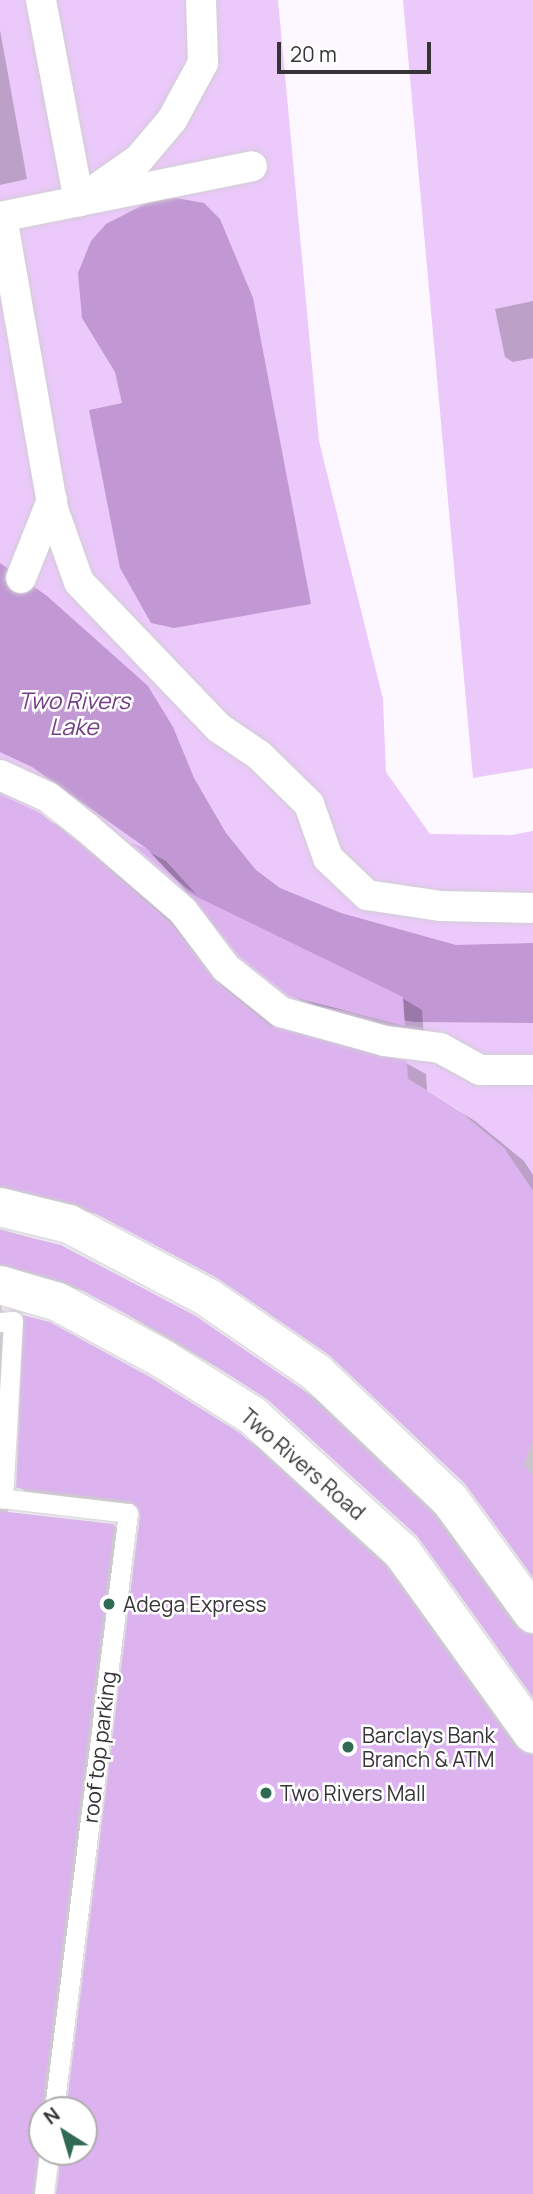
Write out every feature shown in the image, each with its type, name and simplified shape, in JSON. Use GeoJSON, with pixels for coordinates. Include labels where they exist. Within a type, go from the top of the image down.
{"type":"FeatureCollection","features":[{"type":"Feature","properties":{"kind":"street"},"geometry":{"type":"LineString","coordinates":[[41,0],[79,201]]}},
{"type":"Feature","properties":{"kind":"street"},"geometry":{"type":"LineString","coordinates":[[79,201],[139,159],[172,120],[203,63],[201,0]]}},
{"type":"Feature","properties":{"kind":"street"},"geometry":{"type":"LineString","coordinates":[[252,166],[1,217],[52,500],[79,582],[219,728],[259,755],[309,804],[328,858],[367,895],[441,906],[533,908]]}},
{"type":"Feature","properties":{"kind":"street"},"geometry":{"type":"LineString","coordinates":[[21,578],[52,500]]}},
{"type":"Feature","properties":{"kind":"street"},"geometry":{"type":"LineString","coordinates":[[0,775],[48,797],[96,836],[183,911],[226,968],[281,1012],[385,1041],[440,1048],[480,1070],[533,1070]]}},
{"type":"Feature","properties":{"kind":"street"},"geometry":{"type":"LineString","coordinates":[[0,1207],[81,1230],[207,1297],[317,1373],[450,1500],[533,1614]]}},
{"type":"Feature","properties":{"kind":"street","name":"Two Rivers Road"},"geometry":{"type":"LineString","coordinates":[[0,1285],[58,1302],[163,1359],[253,1416],[402,1552],[533,1734]]}},
{"type":"Feature","properties":{"kind":"lane"},"geometry":{"type":"LineString","coordinates":[[0,1322],[13,1321],[1,1498]]}},
{"type":"Feature","properties":{"kind":"lane","name":"roof top parking"},"geometry":{"type":"LineString","coordinates":[[1,1498],[128,1513],[56,2096]]}},
{"type":"Feature","properties":{"kind":"lane"},"geometry":{"type":"LineString","coordinates":[[44,2194],[47,2166]]}},
{"type":"Feature","properties":{"kind":"shaded area"},"geometry":{"type":"Polygon","coordinates":[[[0,0],[278,0],[319,441],[383,699],[386,772],[430,834],[512,835],[533,831],[533,1191],[504,1148],[456,1108],[408,1079],[253,1024],[169,922],[48,815],[0,794],[0,0]]]}},
{"type":"Feature","properties":{"kind":"shaded area"},"geometry":{"type":"Polygon","coordinates":[[[403,0],[533,0],[533,768],[473,778],[403,0]]]}},
{"type":"Feature","properties":{"kind":"water"},"geometry":{"type":"Polygon","coordinates":[[[176,198],[204,203],[220,219],[253,298],[311,604],[174,628],[151,623],[120,568],[89,410],[122,403],[115,372],[82,318],[78,273],[91,241],[106,224],[153,200],[176,198]]]}},
{"type":"Feature","properties":{"kind":"water","name":"Two Rivers Lake"},"geometry":{"type":"Polygon","coordinates":[[[0,563],[47,596],[148,686],[173,727],[194,778],[226,833],[256,870],[280,888],[341,913],[456,945],[533,943],[533,1023],[415,1022],[315,1006],[260,972],[146,848],[32,767],[0,752],[0,563]]]}},
{"type":"Feature","properties":{"kind":"building"},"geometry":{"type":"Polygon","coordinates":[[[0,794],[39,812],[76,841],[170,923],[215,981],[270,1026],[407,1061],[408,1079],[455,1108],[504,1148],[533,1191],[533,1440],[524,1464],[533,1476],[533,1577],[465,1484],[329,1355],[217,1278],[79,1205],[0,1186],[0,794]]]}},
{"type":"Feature","properties":{"kind":"building"},"geometry":{"type":"Polygon","coordinates":[[[131,843],[146,848],[185,889],[131,843]]]}},
{"type":"Feature","properties":{"kind":"building"},"geometry":{"type":"Polygon","coordinates":[[[187,892],[403,997],[405,1026],[289,996],[239,956],[187,892]]]}},
{"type":"Feature","properties":{"kind":"building"},"geometry":{"type":"Polygon","coordinates":[[[0,1230],[61,1245],[196,1316],[303,1390],[433,1514],[515,1627],[533,1635],[533,1697],[417,1536],[268,1400],[175,1340],[68,1283],[0,1264],[0,1230]]]}},
{"type":"Feature","properties":{"kind":"building"},"geometry":{"type":"Polygon","coordinates":[[[23,1315],[50,1322],[152,1378],[240,1433],[386,1567],[515,1747],[533,1755],[533,2194],[56,2194],[59,2166],[98,2166],[98,2096],[68,2096],[140,1514],[129,1501],[16,1488],[23,1315]]]}},
{"type":"Feature","properties":{"kind":"building"},"geometry":{"type":"Polygon","coordinates":[[[0,1511],[114,1524],[43,2096],[28,2096],[28,2166],[37,2166],[32,2194],[0,2194],[0,1511]]]}},
{"type":"Feature","properties":{"kind":"place","name":"Adega Express"},"geometry":{"type":"Point","coordinates":[109,1604]}},
{"type":"Feature","properties":{"kind":"place","name":"Barclays Bank Branch & ATM"},"geometry":{"type":"Point","coordinates":[348,1747]}},
{"type":"Feature","properties":{"kind":"place","name":"Two Rivers Mall"},"geometry":{"type":"Point","coordinates":[266,1793]}}]}
